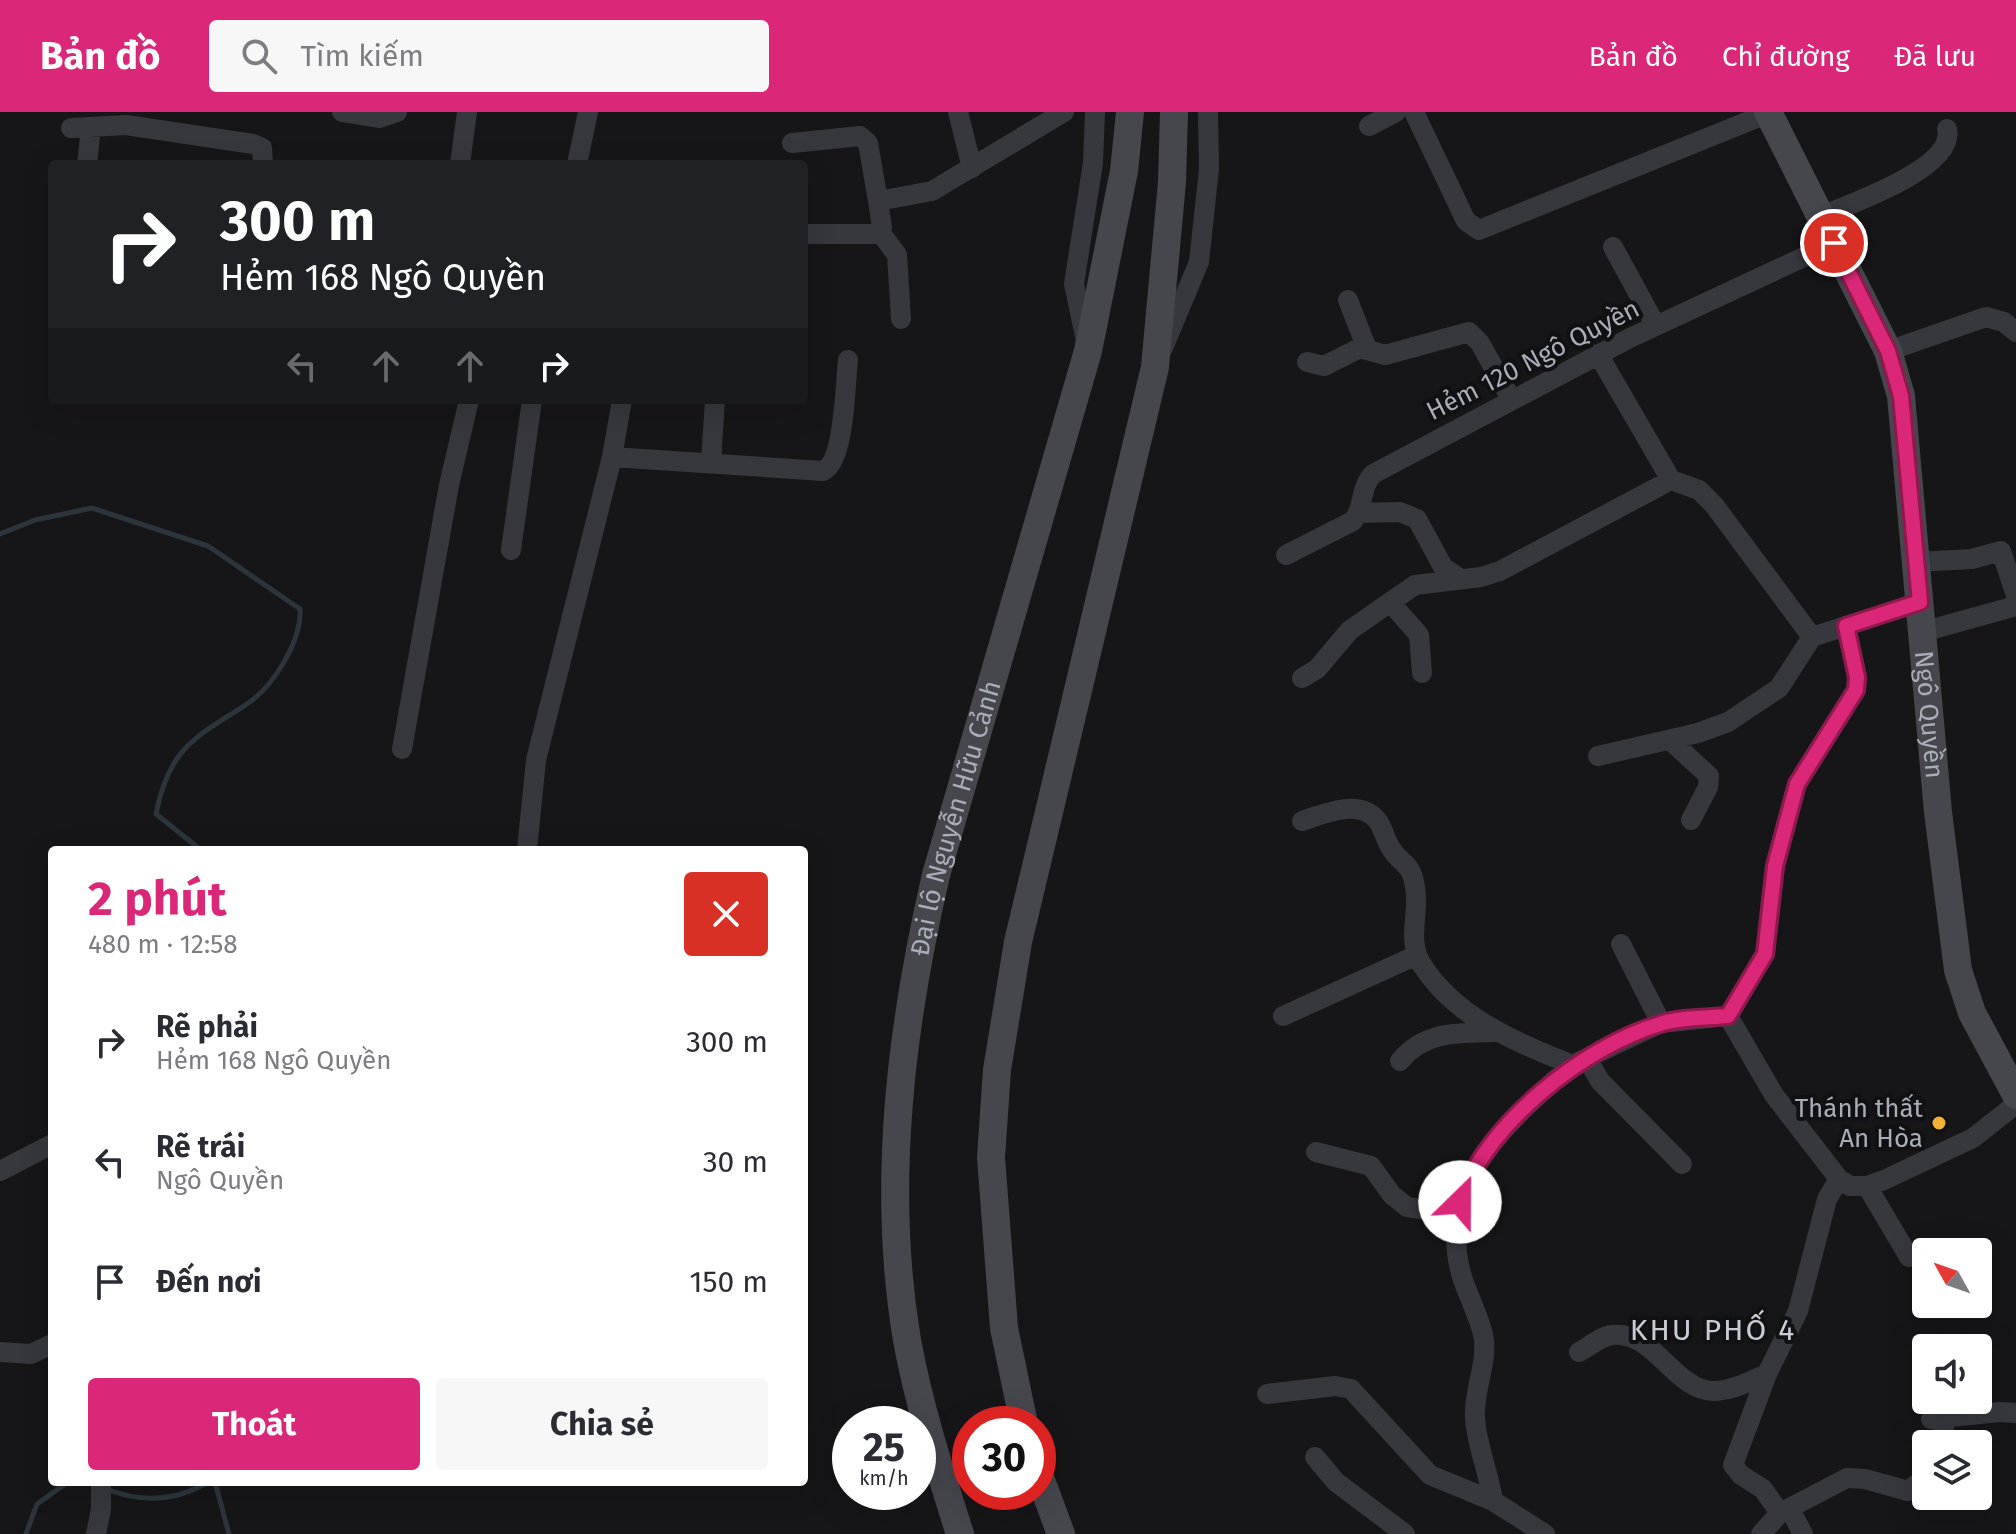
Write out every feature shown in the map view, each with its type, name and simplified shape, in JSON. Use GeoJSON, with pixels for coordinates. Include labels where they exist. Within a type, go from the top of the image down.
{"type":"FeatureCollection","features":[{"type":"Feature","properties":{"kind":"main road","name":"Đại lộ Nguyễn Hữu Cảnh"},"geometry":{"type":"LineString","coordinates":[[960,1534],[908,1342],[897,1264],[895,1199],[906,1030],[936,875],[1088,351],[1124,171],[1130,112]]}},
{"type":"Feature","properties":{"kind":"main road"},"geometry":{"type":"LineString","coordinates":[[1020,1406],[1004,1328],[991,1157],[997,1070],[1018,942],[1155,367],[1172,182],[1174,112]]}},
{"type":"Feature","properties":{"kind":"main road","name":"Ngô Quyền"},"geometry":{"type":"LineString","coordinates":[[1769,113],[1888,351],[1901,396],[1938,812],[1958,970],[1972,1013],[2016,1095]]}},
{"type":"Feature","properties":{"kind":"main road"},"geometry":{"type":"LineString","coordinates":[[1052,1510],[1061,1534]]}},
{"type":"Feature","properties":{"kind":"street"},"geometry":{"type":"LineString","coordinates":[[342,112],[379,118],[397,112]]}},
{"type":"Feature","properties":{"kind":"street"},"geometry":{"type":"LineString","coordinates":[[461,160],[467,112]]}},
{"type":"Feature","properties":{"kind":"street"},"geometry":{"type":"LineString","coordinates":[[578,160],[588,112]]}},
{"type":"Feature","properties":{"kind":"street"},"geometry":{"type":"LineString","coordinates":[[958,112],[972,168]]}},
{"type":"Feature","properties":{"kind":"street"},"geometry":{"type":"LineString","coordinates":[[878,201],[932,191],[1064,112]]}},
{"type":"Feature","properties":{"kind":"street"},"geometry":{"type":"LineString","coordinates":[[1088,351],[1074,284],[1093,163],[1095,112]]}},
{"type":"Feature","properties":{"kind":"street"},"geometry":{"type":"LineString","coordinates":[[1155,367],[1199,262],[1209,169],[1208,112]]}},
{"type":"Feature","properties":{"kind":"street"},"geometry":{"type":"LineString","coordinates":[[1369,126],[1396,112]]}},
{"type":"Feature","properties":{"kind":"street"},"geometry":{"type":"LineString","coordinates":[[1414,112],[1466,221],[1479,230],[1769,113]]}},
{"type":"Feature","properties":{"kind":"street"},"geometry":{"type":"LineString","coordinates":[[86,160],[81,128],[126,118],[253,144],[262,148],[263,160]]}},
{"type":"Feature","properties":{"kind":"street"},"geometry":{"type":"LineString","coordinates":[[1821,216],[1925,167],[1945,144],[1947,129]]}},
{"type":"Feature","properties":{"kind":"street"},"geometry":{"type":"LineString","coordinates":[[792,143],[853,134],[865,139],[878,201],[880,232],[897,255],[901,319]]}},
{"type":"Feature","properties":{"kind":"street"},"geometry":{"type":"LineString","coordinates":[[809,234],[880,232]]}},
{"type":"Feature","properties":{"kind":"street","name":"Hẻm 120 Ngô Quyền"},"geometry":{"type":"LineString","coordinates":[[1359,513],[1362,490],[1373,474],[1598,354],[1834,243]]}},
{"type":"Feature","properties":{"kind":"street"},"geometry":{"type":"LineString","coordinates":[[1613,247],[1656,326]]}},
{"type":"Feature","properties":{"kind":"street"},"geometry":{"type":"LineString","coordinates":[[1348,300],[1367,349]]}},
{"type":"Feature","properties":{"kind":"street"},"geometry":{"type":"LineString","coordinates":[[1888,351],[1986,317],[2004,322],[2016,332]]}},
{"type":"Feature","properties":{"kind":"street"},"geometry":{"type":"LineString","coordinates":[[1307,362],[1324,366],[1367,349],[1385,355],[1469,332],[1480,343],[1511,399]]}},
{"type":"Feature","properties":{"kind":"street"},"geometry":{"type":"LineString","coordinates":[[1598,354],[1671,480],[1699,490],[1714,505],[1812,637]]}},
{"type":"Feature","properties":{"kind":"street"},"geometry":{"type":"LineString","coordinates":[[612,457],[830,468],[837,454],[848,360]]}},
{"type":"Feature","properties":{"kind":"street"},"geometry":{"type":"LineString","coordinates":[[402,749],[449,485],[468,404]]}},
{"type":"Feature","properties":{"kind":"street"},"geometry":{"type":"LineString","coordinates":[[511,550],[531,404]]}},
{"type":"Feature","properties":{"kind":"street"},"geometry":{"type":"LineString","coordinates":[[527,846],[536,760],[612,457],[621,404]]}},
{"type":"Feature","properties":{"kind":"street"},"geometry":{"type":"LineString","coordinates":[[711,463],[715,404]]}},
{"type":"Feature","properties":{"kind":"street"},"geometry":{"type":"LineString","coordinates":[[1302,678],[1317,669],[1350,630],[1424,581],[1481,577],[1500,571],[1671,480]]}},
{"type":"Feature","properties":{"kind":"street"},"geometry":{"type":"LineString","coordinates":[[1286,555],[1331,535],[1359,513],[1409,514],[1417,519],[1443,567],[1459,578]]}},
{"type":"Feature","properties":{"kind":"street"},"geometry":{"type":"LineString","coordinates":[[1916,562],[1972,559],[2001,551],[2016,595]]}},
{"type":"Feature","properties":{"kind":"street"},"geometry":{"type":"LineString","coordinates":[[1390,602],[1419,635],[1422,673]]}},
{"type":"Feature","properties":{"kind":"street"},"geometry":{"type":"LineString","coordinates":[[1598,756],[1670,740],[1728,722],[1779,688],[1812,637],[1920,602]]}},
{"type":"Feature","properties":{"kind":"street"},"geometry":{"type":"LineString","coordinates":[[1922,632],[2016,606]]}},
{"type":"Feature","properties":{"kind":"street"},"geometry":{"type":"LineString","coordinates":[[1728,1016],[1765,954],[1775,866],[1797,784],[1856,690],[1857,677],[1846,626]]}},
{"type":"Feature","properties":{"kind":"street"},"geometry":{"type":"LineString","coordinates":[[1670,740],[1709,776],[1708,787],[1691,820]]}},
{"type":"Feature","properties":{"kind":"street"},"geometry":{"type":"LineString","coordinates":[[1302,821],[1341,809],[1359,811],[1378,821],[1391,850],[1409,865],[1415,888],[1413,934],[1417,955],[1456,1006],[1496,1032],[1580,1063],[1682,1164]]}},
{"type":"Feature","properties":{"kind":"street"},"geometry":{"type":"LineString","coordinates":[[1621,944],[1661,1023]]}},
{"type":"Feature","properties":{"kind":"street"},"geometry":{"type":"LineString","coordinates":[[1283,1016],[1417,955]]}},
{"type":"Feature","properties":{"kind":"street"},"geometry":{"type":"LineString","coordinates":[[1493,1501],[1475,1419],[1484,1351],[1483,1334],[1464,1288],[1459,1265],[1458,1214],[1467,1181],[1480,1158],[1509,1123],[1580,1063],[1661,1023],[1728,1016]]}},
{"type":"Feature","properties":{"kind":"street"},"geometry":{"type":"LineString","coordinates":[[1728,1016],[1774,1095],[1839,1179],[1850,1186],[1867,1186],[1973,1138],[2016,1104]]}},
{"type":"Feature","properties":{"kind":"street"},"geometry":{"type":"LineString","coordinates":[[1400,1061],[1414,1047],[1440,1034],[1496,1032]]}},
{"type":"Feature","properties":{"kind":"street"},"geometry":{"type":"LineString","coordinates":[[0,1171],[48,1146]]}},
{"type":"Feature","properties":{"kind":"street"},"geometry":{"type":"LineString","coordinates":[[1316,1152],[1371,1166],[1392,1195],[1407,1207],[1458,1214]]}},
{"type":"Feature","properties":{"kind":"street"},"geometry":{"type":"LineString","coordinates":[[1803,1534],[1763,1489],[1741,1475],[1733,1465],[1734,1454],[1767,1374],[1798,1311],[1827,1199],[1839,1179]]}},
{"type":"Feature","properties":{"kind":"street"},"geometry":{"type":"LineString","coordinates":[[1867,1186],[1909,1257]]}},
{"type":"Feature","properties":{"kind":"street"},"geometry":{"type":"LineString","coordinates":[[1579,1352],[1609,1335],[1618,1335],[1644,1344],[1666,1364],[1709,1391],[1725,1390],[1767,1374]]}},
{"type":"Feature","properties":{"kind":"street"},"geometry":{"type":"LineString","coordinates":[[0,1352],[31,1354],[48,1346]]}},
{"type":"Feature","properties":{"kind":"street"},"geometry":{"type":"LineString","coordinates":[[1267,1394],[1335,1386],[1351,1389],[1430,1475],[1493,1501],[1545,1534]]}},
{"type":"Feature","properties":{"kind":"street"},"geometry":{"type":"LineString","coordinates":[[1939,1430],[1939,1418],[2016,1413]]}},
{"type":"Feature","properties":{"kind":"street"},"geometry":{"type":"LineString","coordinates":[[1315,1457],[1336,1482],[1405,1534]]}},
{"type":"Feature","properties":{"kind":"street"},"geometry":{"type":"LineString","coordinates":[[1761,1534],[1785,1511],[1847,1478],[1865,1479],[1908,1491],[1912,1488]]}},
{"type":"Feature","properties":{"kind":"street"},"geometry":{"type":"LineString","coordinates":[[96,1534],[101,1486]]}},
{"type":"Feature","properties":{"kind":"waterway"},"geometry":{"type":"LineString","coordinates":[[0,534],[35,520],[92,508],[208,546],[300,609],[291,648],[267,686],[189,745],[177,759],[165,782],[156,814],[196,846]]}},
{"type":"Feature","properties":{"kind":"waterway"},"geometry":{"type":"LineString","coordinates":[[26,1534],[37,1504],[62,1486]]}},
{"type":"Feature","properties":{"kind":"waterway"},"geometry":{"type":"LineString","coordinates":[[106,1489],[132,1497],[158,1498],[183,1494],[201,1486]]}},
{"type":"Feature","properties":{"kind":"waterway"},"geometry":{"type":"LineString","coordinates":[[216,1486],[229,1534]]}},
{"type":"Feature","properties":{"kind":"place","name":"Thánh thất An Hòa"},"geometry":{"type":"Point","coordinates":[1939,1123]}},
{"type":"Feature","properties":{"kind":"district","name":"KHU PHỐ 4"},"geometry":{"type":"Point","coordinates":[1713,1330]}},
{"type":"Feature","properties":{"kind":"route"},"geometry":{"type":"LineString","coordinates":[[1460,1202],[1480,1158],[1509,1123],[1572,1065],[1661,1023],[1728,1016],[1765,954],[1775,866],[1797,784],[1856,690],[1857,677],[1846,626],[1920,602],[1901,396],[1888,351],[1834,243]]}}]}
